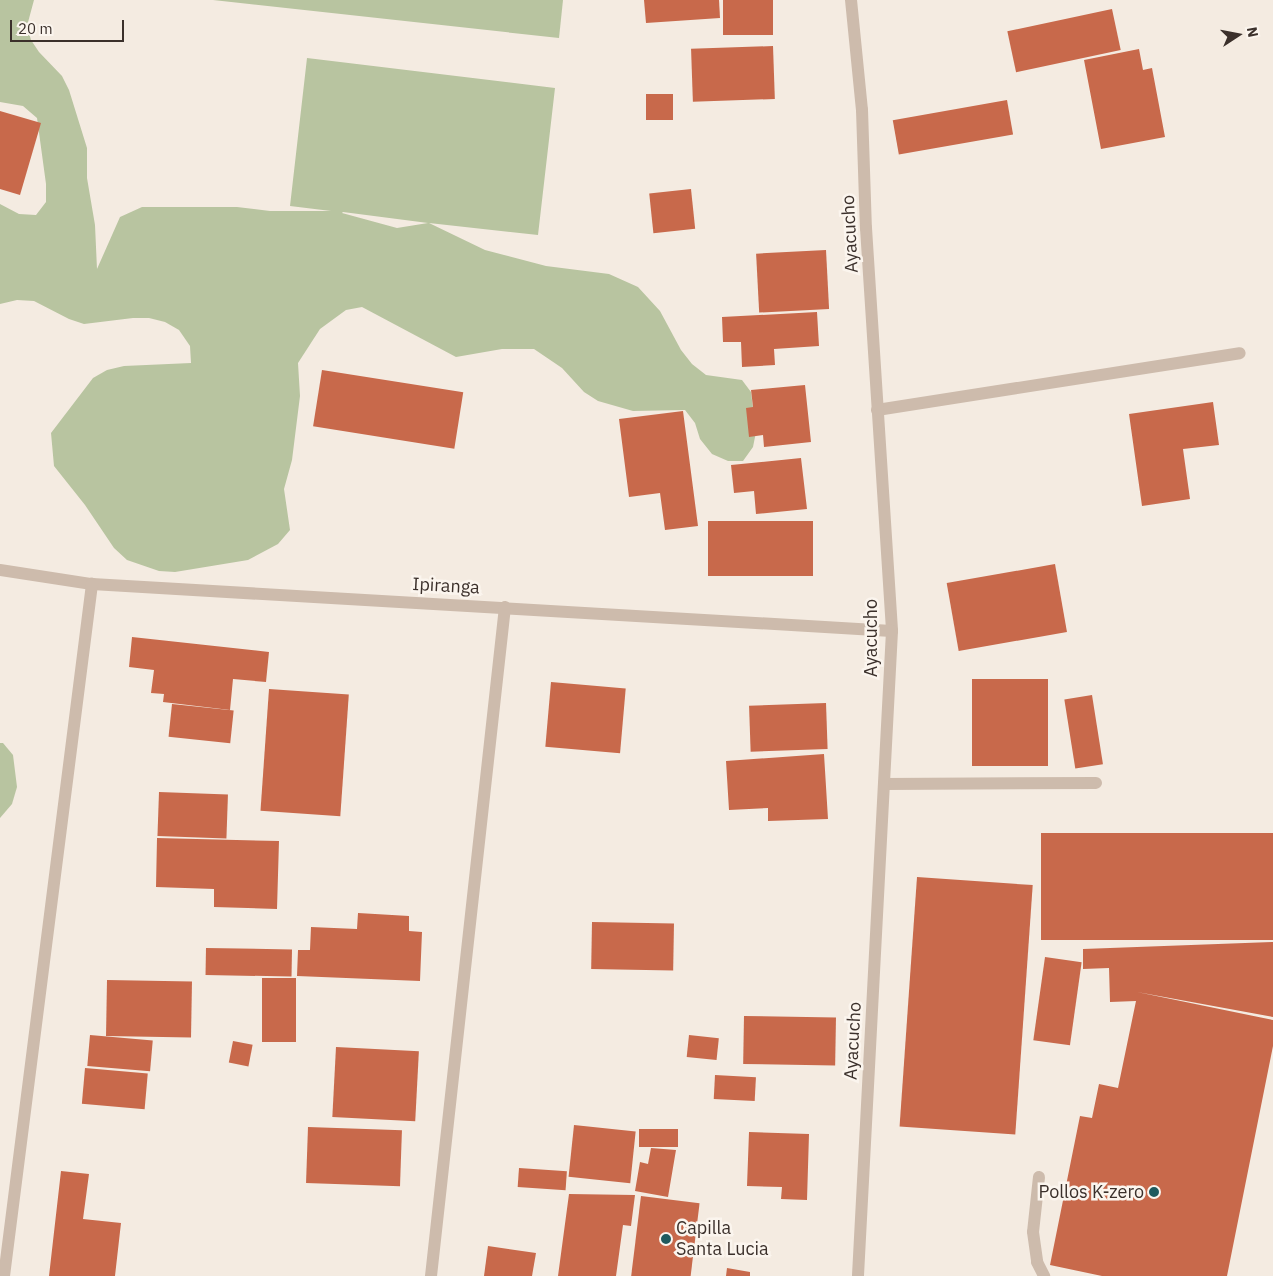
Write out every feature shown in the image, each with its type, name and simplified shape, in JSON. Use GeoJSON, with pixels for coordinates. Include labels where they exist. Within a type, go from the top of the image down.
{"type":"FeatureCollection","features":[{"type":"Feature","properties":{"kind":"street","name":"Ayacucho"},"geometry":{"type":"LineString","coordinates":[[851,0],[862,110],[866,228],[892,631],[858,1276]]}},
{"type":"Feature","properties":{"kind":"street"},"geometry":{"type":"LineString","coordinates":[[878,410],[1240,353]]}},
{"type":"Feature","properties":{"kind":"street","name":"Ipiranga"},"geometry":{"type":"LineString","coordinates":[[0,570],[92,584],[892,631]]}},
{"type":"Feature","properties":{"kind":"street"},"geometry":{"type":"LineString","coordinates":[[4,1276],[92,584]]}},
{"type":"Feature","properties":{"kind":"street"},"geometry":{"type":"LineString","coordinates":[[431,1276],[505,607]]}},
{"type":"Feature","properties":{"kind":"street"},"geometry":{"type":"LineString","coordinates":[[884,784],[1096,783]]}},
{"type":"Feature","properties":{"kind":"street"},"geometry":{"type":"LineString","coordinates":[[1039,1176],[1033,1232],[1037,1262],[1044,1276]]}},
{"type":"Feature","properties":{"kind":"green space"},"geometry":{"type":"Polygon","coordinates":[[[0,0],[34,0],[27,26],[31,40],[39,52],[62,76],[69,90],[87,148],[87,178],[95,225],[97,269],[120,217],[142,207],[237,207],[270,211],[331,211],[290,206],[307,58],[555,88],[538,235],[429,223],[485,250],[546,266],[609,274],[638,287],[660,311],[681,350],[692,364],[706,375],[742,380],[751,392],[756,432],[753,447],[743,461],[728,461],[712,454],[700,439],[695,423],[685,410],[633,411],[598,401],[584,392],[562,368],[534,349],[502,349],[456,357],[362,307],[346,310],[320,329],[298,363],[300,396],[292,460],[284,489],[290,530],[278,544],[248,560],[175,572],[159,571],[127,560],[114,548],[85,505],[54,466],[51,433],[93,378],[107,370],[124,366],[191,363],[190,346],[179,330],[165,322],[149,318],[84,324],[69,319],[34,301],[17,300],[0,304],[0,204],[19,214],[36,215],[46,202],[46,184],[37,118],[23,106],[0,102],[0,0]],[[343,212],[397,228],[428,223],[343,212]]]}},
{"type":"Feature","properties":{"kind":"green space"},"geometry":{"type":"Polygon","coordinates":[[[213,0],[563,0],[559,38],[213,0]]]}},
{"type":"Feature","properties":{"kind":"green space"},"geometry":{"type":"Polygon","coordinates":[[[0,743],[3,743],[13,755],[17,787],[12,804],[0,818],[0,743]]]}},
{"type":"Feature","properties":{"kind":"building"},"geometry":{"type":"Polygon","coordinates":[[[644,0],[719,0],[720,18],[646,23],[644,0]]]}},
{"type":"Feature","properties":{"kind":"building"},"geometry":{"type":"Polygon","coordinates":[[[723,0],[773,0],[773,35],[723,35],[723,0]]]}},
{"type":"Feature","properties":{"kind":"building"},"geometry":{"type":"Polygon","coordinates":[[[1112,9],[1121,50],[1016,72],[1007,31],[1112,9]]]}},
{"type":"Feature","properties":{"kind":"building"},"geometry":{"type":"Polygon","coordinates":[[[773,46],[775,99],[693,102],[691,49],[773,46]]]}},
{"type":"Feature","properties":{"kind":"building"},"geometry":{"type":"Polygon","coordinates":[[[1139,49],[1143,70],[1152,68],[1165,137],[1101,149],[1084,60],[1139,49]]]}},
{"type":"Feature","properties":{"kind":"building"},"geometry":{"type":"Polygon","coordinates":[[[646,94],[673,94],[673,120],[646,120],[646,94]]]}},
{"type":"Feature","properties":{"kind":"building"},"geometry":{"type":"Polygon","coordinates":[[[1007,100],[1013,134],[899,155],[893,120],[1007,100]]]}},
{"type":"Feature","properties":{"kind":"building"},"geometry":{"type":"Polygon","coordinates":[[[0,111],[41,123],[20,195],[0,189],[0,111]]]}},
{"type":"Feature","properties":{"kind":"building"},"geometry":{"type":"Polygon","coordinates":[[[691,189],[695,229],[653,233],[649,193],[691,189]]]}},
{"type":"Feature","properties":{"kind":"building"},"geometry":{"type":"Polygon","coordinates":[[[826,250],[829,309],[759,313],[756,254],[826,250]]]}},
{"type":"Feature","properties":{"kind":"building"},"geometry":{"type":"Polygon","coordinates":[[[817,312],[819,346],[774,349],[775,365],[742,367],[741,342],[723,342],[722,317],[817,312]]]}},
{"type":"Feature","properties":{"kind":"building"},"geometry":{"type":"Polygon","coordinates":[[[322,370],[463,392],[454,449],[313,426],[322,370]]]}},
{"type":"Feature","properties":{"kind":"building"},"geometry":{"type":"Polygon","coordinates":[[[805,385],[811,442],[764,447],[763,435],[749,437],[746,408],[753,407],[751,390],[805,385]]]}},
{"type":"Feature","properties":{"kind":"building"},"geometry":{"type":"Polygon","coordinates":[[[1213,402],[1219,445],[1183,449],[1190,499],[1142,506],[1129,414],[1213,402]]]}},
{"type":"Feature","properties":{"kind":"building"},"geometry":{"type":"Polygon","coordinates":[[[683,411],[698,526],[665,530],[660,493],[629,497],[619,419],[683,411]]]}},
{"type":"Feature","properties":{"kind":"building"},"geometry":{"type":"Polygon","coordinates":[[[801,458],[807,509],[756,514],[754,491],[734,493],[731,465],[801,458]]]}},
{"type":"Feature","properties":{"kind":"building"},"geometry":{"type":"Polygon","coordinates":[[[708,521],[813,521],[813,576],[708,576],[708,521]]]}},
{"type":"Feature","properties":{"kind":"building"},"geometry":{"type":"Polygon","coordinates":[[[1055,564],[1067,632],[959,651],[947,583],[1055,564]]]}},
{"type":"Feature","properties":{"kind":"building"},"geometry":{"type":"Polygon","coordinates":[[[132,637],[269,652],[266,682],[233,679],[230,710],[163,702],[164,694],[151,693],[154,670],[129,667],[132,637]]]}},
{"type":"Feature","properties":{"kind":"building"},"geometry":{"type":"Polygon","coordinates":[[[972,679],[1048,679],[1048,766],[972,766],[972,679]]]}},
{"type":"Feature","properties":{"kind":"building"},"geometry":{"type":"Polygon","coordinates":[[[551,682],[626,689],[620,753],[545,747],[551,682]]]}},
{"type":"Feature","properties":{"kind":"building"},"geometry":{"type":"Polygon","coordinates":[[[269,689],[349,695],[340,816],[260,811],[269,689]]]}},
{"type":"Feature","properties":{"kind":"building"},"geometry":{"type":"Polygon","coordinates":[[[1092,695],[1103,764],[1075,769],[1064,699],[1092,695]]]}},
{"type":"Feature","properties":{"kind":"building"},"geometry":{"type":"Polygon","coordinates":[[[826,703],[828,749],[751,752],[749,706],[826,703]]]}},
{"type":"Feature","properties":{"kind":"building"},"geometry":{"type":"Polygon","coordinates":[[[172,704],[234,710],[230,743],[169,737],[172,704]]]}},
{"type":"Feature","properties":{"kind":"building"},"geometry":{"type":"Polygon","coordinates":[[[824,754],[828,819],[768,821],[768,808],[729,810],[726,761],[824,754]]]}},
{"type":"Feature","properties":{"kind":"building"},"geometry":{"type":"Polygon","coordinates":[[[159,792],[228,794],[226,838],[157,836],[159,792]]]}},
{"type":"Feature","properties":{"kind":"building"},"geometry":{"type":"Polygon","coordinates":[[[1041,833],[1273,833],[1273,940],[1041,940],[1041,833]]]}},
{"type":"Feature","properties":{"kind":"building"},"geometry":{"type":"Polygon","coordinates":[[[157,838],[279,841],[277,909],[214,907],[214,889],[156,887],[157,838]]]}},
{"type":"Feature","properties":{"kind":"building"},"geometry":{"type":"Polygon","coordinates":[[[917,877],[1033,885],[1015,1134],[900,1126],[917,877]]]}},
{"type":"Feature","properties":{"kind":"building"},"geometry":{"type":"Polygon","coordinates":[[[358,913],[409,916],[409,931],[422,932],[420,981],[297,976],[298,950],[310,950],[311,927],[357,929],[358,913]]]}},
{"type":"Feature","properties":{"kind":"building"},"geometry":{"type":"Polygon","coordinates":[[[592,922],[674,923],[673,970],[591,969],[592,922]]]}},
{"type":"Feature","properties":{"kind":"building","name":"Pollos K-zero"},"geometry":{"type":"Polygon","coordinates":[[[1273,942],[1273,1017],[1137,992],[1273,1020],[1273,1046],[1227,1276],[1102,1276],[1050,1265],[1080,1116],[1092,1118],[1099,1084],[1118,1088],[1136,1001],[1110,1002],[1109,968],[1083,969],[1083,949],[1273,942]]]}},
{"type":"Feature","properties":{"kind":"building"},"geometry":{"type":"Polygon","coordinates":[[[206,948],[292,950],[292,976],[206,975],[206,948]]]}},
{"type":"Feature","properties":{"kind":"building"},"geometry":{"type":"Polygon","coordinates":[[[1045,957],[1082,962],[1070,1045],[1033,1040],[1045,957]]]}},
{"type":"Feature","properties":{"kind":"building"},"geometry":{"type":"Polygon","coordinates":[[[262,978],[296,978],[296,1042],[262,1042],[262,978]]]}},
{"type":"Feature","properties":{"kind":"building"},"geometry":{"type":"Polygon","coordinates":[[[107,980],[192,981],[191,1037],[106,1036],[107,980]]]}},
{"type":"Feature","properties":{"kind":"building"},"geometry":{"type":"Polygon","coordinates":[[[744,1016],[836,1018],[835,1066],[743,1064],[744,1016]]]}},
{"type":"Feature","properties":{"kind":"building"},"geometry":{"type":"Polygon","coordinates":[[[90,1035],[153,1040],[150,1071],[87,1066],[90,1035]]]}},
{"type":"Feature","properties":{"kind":"building"},"geometry":{"type":"Polygon","coordinates":[[[689,1035],[719,1038],[717,1060],[687,1057],[689,1035]]]}},
{"type":"Feature","properties":{"kind":"building"},"geometry":{"type":"Polygon","coordinates":[[[233,1041],[253,1045],[248,1066],[229,1063],[233,1041]]]}},
{"type":"Feature","properties":{"kind":"building"},"geometry":{"type":"Polygon","coordinates":[[[336,1047],[419,1051],[415,1121],[332,1117],[336,1047]]]}},
{"type":"Feature","properties":{"kind":"building"},"geometry":{"type":"Polygon","coordinates":[[[85,1068],[148,1073],[145,1109],[82,1104],[85,1068]]]}},
{"type":"Feature","properties":{"kind":"building"},"geometry":{"type":"Polygon","coordinates":[[[715,1075],[756,1077],[755,1101],[714,1099],[715,1075]]]}},
{"type":"Feature","properties":{"kind":"building"},"geometry":{"type":"Polygon","coordinates":[[[574,1125],[636,1131],[630,1183],[569,1177],[574,1125]]]}},
{"type":"Feature","properties":{"kind":"building"},"geometry":{"type":"Polygon","coordinates":[[[308,1127],[402,1130],[400,1186],[306,1183],[308,1127]]]}},
{"type":"Feature","properties":{"kind":"building"},"geometry":{"type":"Polygon","coordinates":[[[639,1129],[678,1129],[678,1147],[639,1147],[639,1129]]]}},
{"type":"Feature","properties":{"kind":"building"},"geometry":{"type":"Polygon","coordinates":[[[749,1132],[809,1134],[807,1200],[781,1199],[782,1187],[747,1186],[749,1132]]]}},
{"type":"Feature","properties":{"kind":"building"},"geometry":{"type":"Polygon","coordinates":[[[651,1148],[676,1150],[668,1197],[635,1191],[640,1162],[648,1164],[651,1148]]]}},
{"type":"Feature","properties":{"kind":"building"},"geometry":{"type":"Polygon","coordinates":[[[519,1168],[567,1171],[566,1190],[518,1187],[519,1168]]]}},
{"type":"Feature","properties":{"kind":"building"},"geometry":{"type":"Polygon","coordinates":[[[61,1171],[89,1174],[83,1219],[121,1223],[115,1276],[49,1276],[61,1171]]]}},
{"type":"Feature","properties":{"kind":"building"},"geometry":{"type":"Polygon","coordinates":[[[569,1194],[635,1195],[631,1226],[623,1225],[616,1276],[558,1276],[569,1194]]]}},
{"type":"Feature","properties":{"kind":"building","name":"Capilla Santa Lucia"},"geometry":{"type":"Polygon","coordinates":[[[641,1196],[700,1203],[691,1276],[631,1276],[641,1196]]]}},
{"type":"Feature","properties":{"kind":"building"},"geometry":{"type":"Polygon","coordinates":[[[488,1246],[536,1253],[532,1276],[484,1276],[488,1246]]]}},
{"type":"Feature","properties":{"kind":"building"},"geometry":{"type":"Polygon","coordinates":[[[727,1268],[750,1272],[750,1276],[726,1276],[727,1268]]]}},
{"type":"Feature","properties":{"kind":"place","name":"Pollos K-zero"},"geometry":{"type":"Point","coordinates":[1154,1192]}},
{"type":"Feature","properties":{"kind":"place","name":"Capilla Santa Lucia"},"geometry":{"type":"Point","coordinates":[666,1239]}}]}
